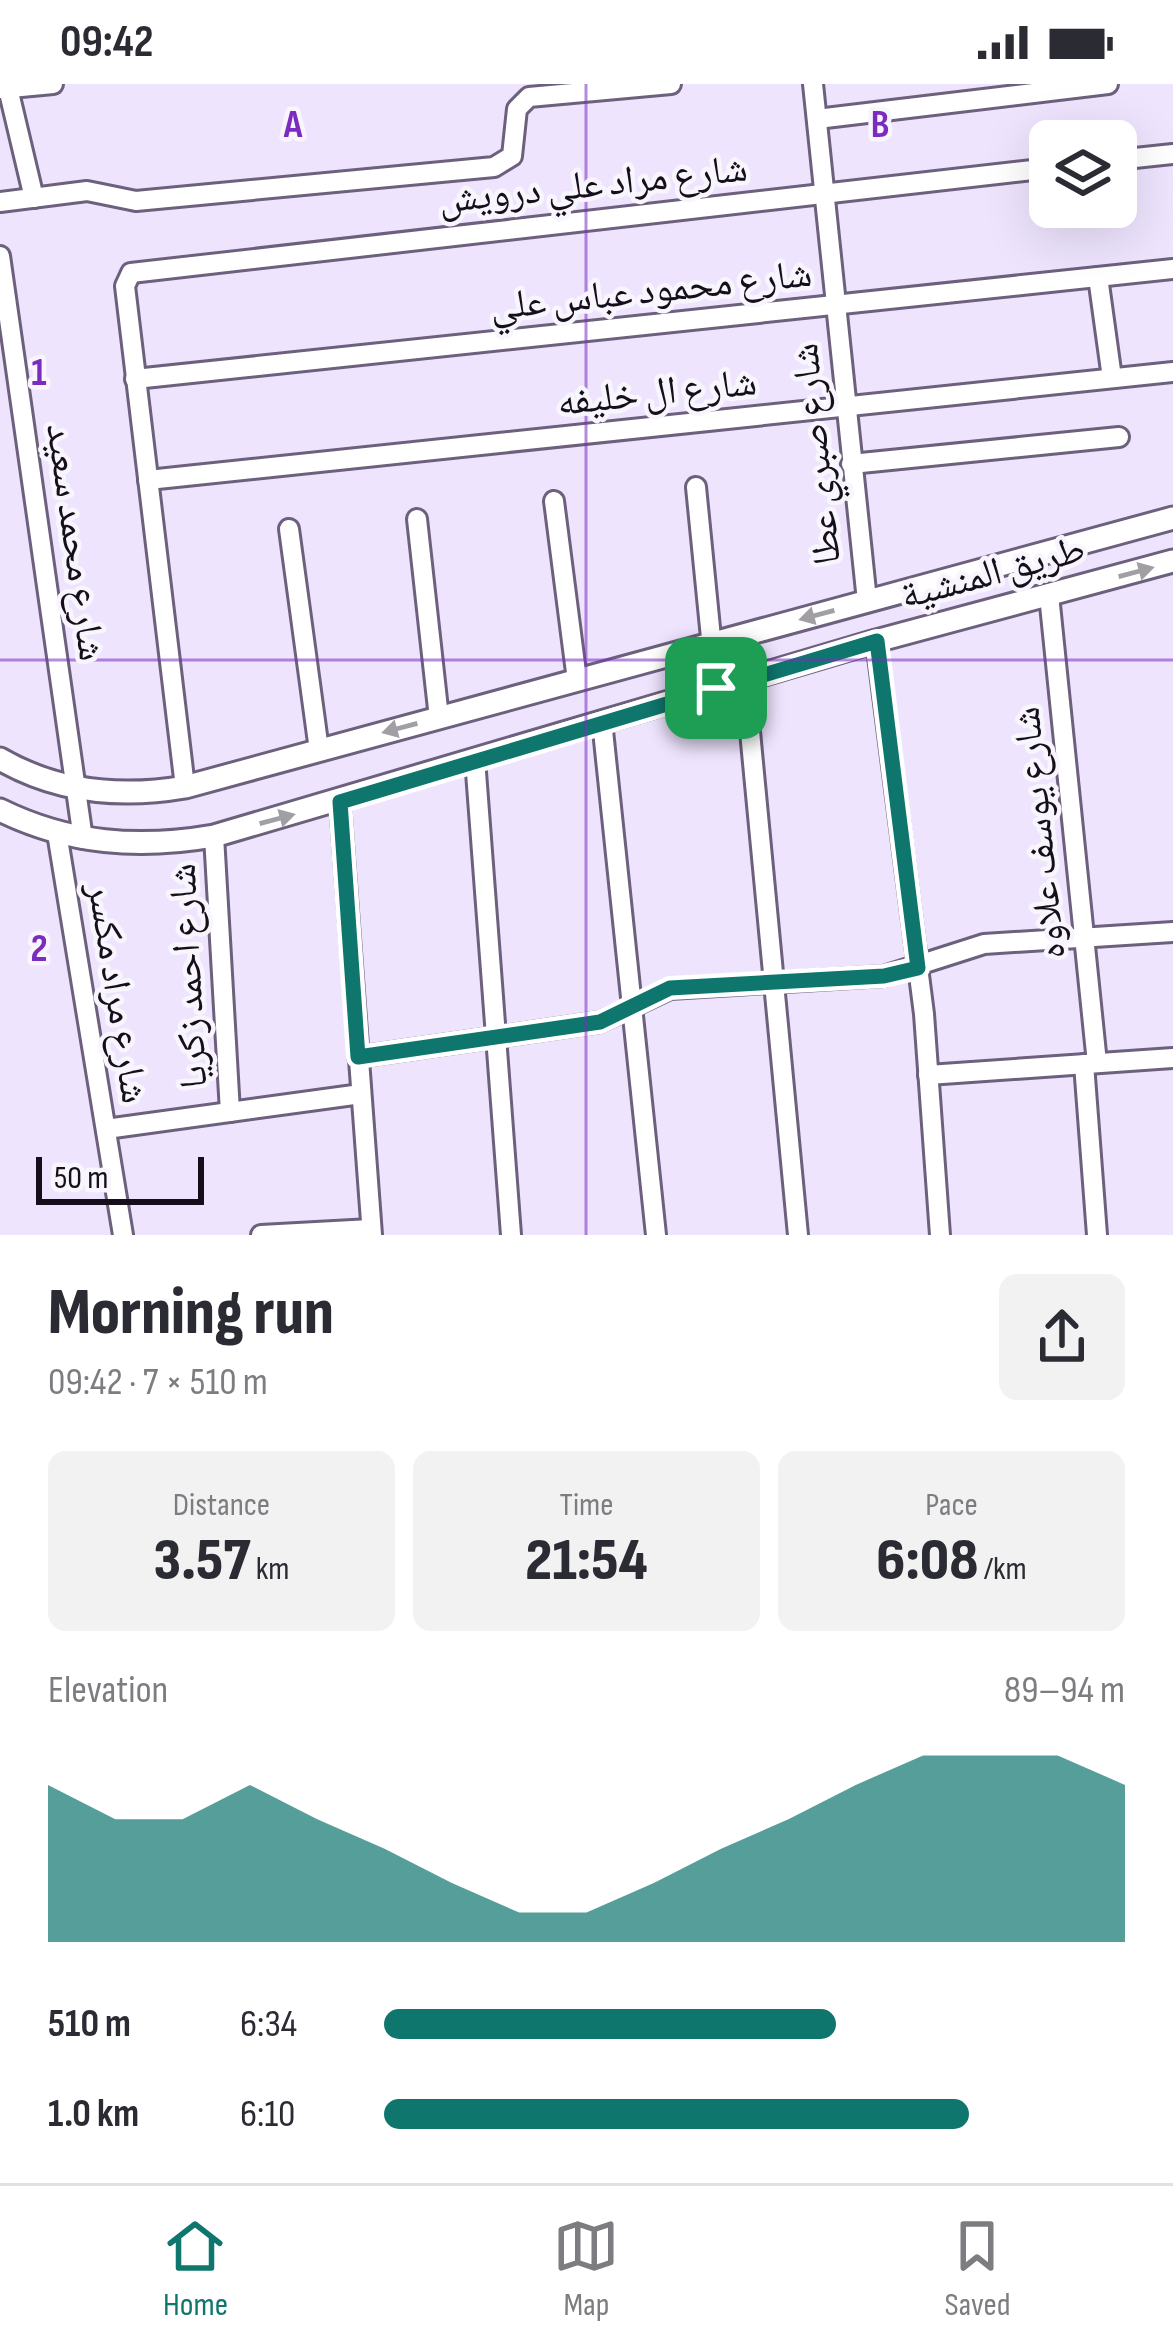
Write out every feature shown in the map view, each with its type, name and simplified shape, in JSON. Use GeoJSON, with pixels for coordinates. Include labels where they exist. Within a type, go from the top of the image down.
{"type":"FeatureCollection","features":[{"type":"Feature","properties":{"kind":"street"},"geometry":{"type":"LineString","coordinates":[[34,198],[5,87],[53,84]]}},
{"type":"Feature","properties":{"kind":"street"},"geometry":{"type":"LineString","coordinates":[[0,202],[98,191],[136,201],[494,167],[512,156],[517,109],[530,97],[671,84]]}},
{"type":"Feature","properties":{"kind":"street","name":"شارع صبري عطا"},"geometry":{"type":"LineString","coordinates":[[813,84],[867,602]]}},
{"type":"Feature","properties":{"kind":"street"},"geometry":{"type":"LineString","coordinates":[[817,119],[1108,84]]}},
{"type":"Feature","properties":{"kind":"street"},"geometry":{"type":"LineString","coordinates":[[1137,158],[1173,154]]}},
{"type":"Feature","properties":{"kind":"street","name":"شارع مراد علي درويش"},"geometry":{"type":"LineString","coordinates":[[135,379],[125,286],[130,273],[144,268],[1029,170]]}},
{"type":"Feature","properties":{"kind":"street","name":"شارع محمد سعيد"},"geometry":{"type":"LineString","coordinates":[[0,256],[83,839]]}},
{"type":"Feature","properties":{"kind":"street","name":"شارع محمود عباس علي"},"geometry":{"type":"LineString","coordinates":[[135,379],[1173,269]]}},
{"type":"Feature","properties":{"kind":"street"},"geometry":{"type":"LineString","coordinates":[[1097,277],[1112,378]]}},
{"type":"Feature","properties":{"kind":"street","name":"شارع ال خليفه"},"geometry":{"type":"LineString","coordinates":[[148,480],[1173,372]]}},
{"type":"Feature","properties":{"kind":"street"},"geometry":{"type":"LineString","coordinates":[[135,379],[185,787]]}},
{"type":"Feature","properties":{"kind":"street"},"geometry":{"type":"LineString","coordinates":[[851,464],[1119,437]]}},
{"type":"Feature","properties":{"kind":"street"},"geometry":{"type":"LineString","coordinates":[[696,487],[716,688]]}},
{"type":"Feature","properties":{"kind":"street"},"geometry":{"type":"LineString","coordinates":[[554,501],[578,680]]}},
{"type":"Feature","properties":{"kind":"street"},"geometry":{"type":"LineString","coordinates":[[418,518],[440,718]]}},
{"type":"Feature","properties":{"kind":"street","name":"طريق المنشية"},"geometry":{"type":"LineString","coordinates":[[0,759],[77,788],[131,793],[185,787],[1173,518]]}},
{"type":"Feature","properties":{"kind":"street"},"geometry":{"type":"LineString","coordinates":[[289,529],[319,750]]}},
{"type":"Feature","properties":{"kind":"street","name":"طريق المنشية"},"geometry":{"type":"LineString","coordinates":[[0,810],[83,839],[149,845],[214,836],[877,641],[1173,562]]}},
{"type":"Feature","properties":{"kind":"street","name":"شارع يوسف علاوه"},"geometry":{"type":"LineString","coordinates":[[1049,596],[1084,937],[1096,1235]]}},
{"type":"Feature","properties":{"kind":"street"},"geometry":{"type":"LineString","coordinates":[[877,641],[918,968],[940,1235]]}},
{"type":"Feature","properties":{"kind":"street"},"geometry":{"type":"LineString","coordinates":[[745,679],[798,1235]]}},
{"type":"Feature","properties":{"kind":"street"},"geometry":{"type":"LineString","coordinates":[[602,722],[636,1004],[656,1235]]}},
{"type":"Feature","properties":{"kind":"street"},"geometry":{"type":"LineString","coordinates":[[475,759],[511,1235]]}},
{"type":"Feature","properties":{"kind":"street"},"geometry":{"type":"LineString","coordinates":[[261,1235],[371,1232],[340,802]]}},
{"type":"Feature","properties":{"kind":"street","name":"شارع مراد مكسر"},"geometry":{"type":"LineString","coordinates":[[57,833],[123,1235]]}},
{"type":"Feature","properties":{"kind":"street","name":"شارع احمد زكريا"},"geometry":{"type":"LineString","coordinates":[[214,836],[230,1112]]}},
{"type":"Feature","properties":{"kind":"street"},"geometry":{"type":"LineString","coordinates":[[358,1057],[600,1022],[670,988],[884,976],[984,944],[1173,932]]}},
{"type":"Feature","properties":{"kind":"street"},"geometry":{"type":"LineString","coordinates":[[928,1075],[1173,1058]]}},
{"type":"Feature","properties":{"kind":"street"},"geometry":{"type":"LineString","coordinates":[[106,1129],[361,1094]]}},
{"type":"Feature","properties":{"kind":"route"},"geometry":{"type":"LineString","coordinates":[[877,641],[918,968],[884,976],[670,988],[600,1022],[358,1057],[340,802],[716,688],[877,641]]}}]}
